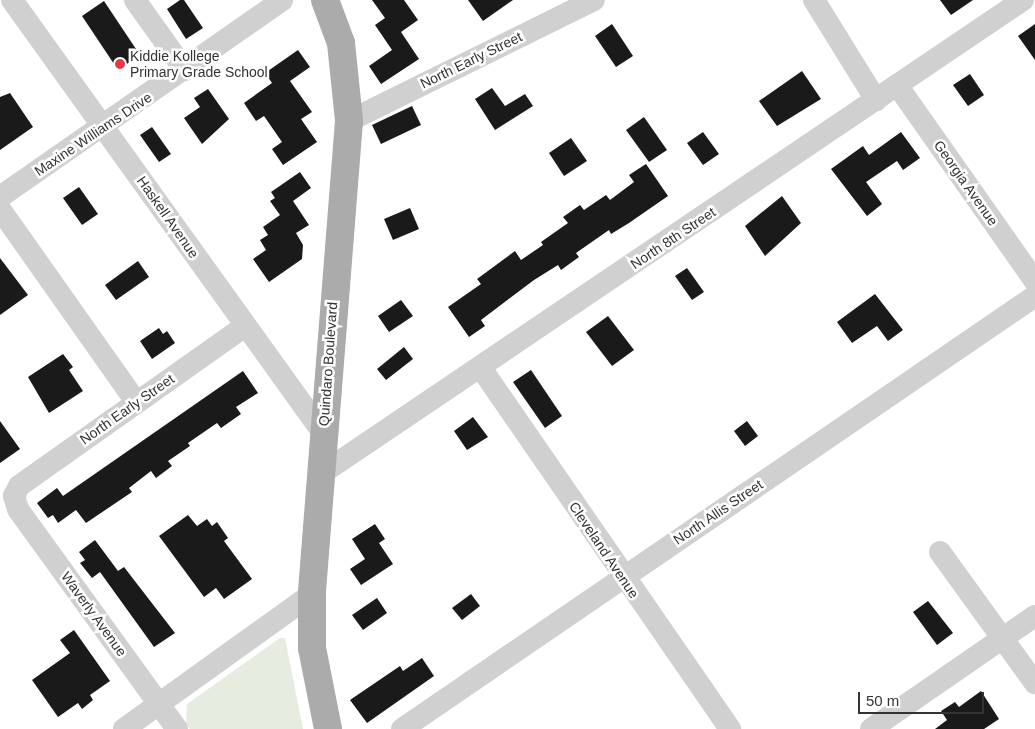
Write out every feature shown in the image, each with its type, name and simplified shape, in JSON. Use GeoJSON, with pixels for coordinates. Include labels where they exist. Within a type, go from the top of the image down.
{"type":"FeatureCollection","features":[{"type":"Feature","properties":{"kind":"main road","name":"Quindaro Boulevard"},"geometry":{"type":"LineString","coordinates":[[325,0],[341,43],[349,120],[323,433],[312,594],[312,648],[328,729]]}},
{"type":"Feature","properties":{"kind":"street","name":"Haskell Avenue"},"geometry":{"type":"LineString","coordinates":[[12,0],[323,433]]}},
{"type":"Feature","properties":{"kind":"street"},"geometry":{"type":"LineString","coordinates":[[135,0],[185,70]]}},
{"type":"Feature","properties":{"kind":"street","name":"Maxine Williams Drive"},"geometry":{"type":"LineString","coordinates":[[0,197],[104,127],[282,0]]}},
{"type":"Feature","properties":{"kind":"street","name":"North Early Street"},"geometry":{"type":"LineString","coordinates":[[349,120],[594,0]]}},
{"type":"Feature","properties":{"kind":"street"},"geometry":{"type":"LineString","coordinates":[[814,0],[876,100]]}},
{"type":"Feature","properties":{"kind":"street","name":"North 8th Street"},"geometry":{"type":"LineString","coordinates":[[321,474],[482,368],[1023,0]]}},
{"type":"Feature","properties":{"kind":"street","name":"Georgia Avenue"},"geometry":{"type":"LineString","coordinates":[[897,85],[1035,281]]}},
{"type":"Feature","properties":{"kind":"street"},"geometry":{"type":"LineString","coordinates":[[0,209],[137,402]]}},
{"type":"Feature","properties":{"kind":"street","name":"North Allis Street"},"geometry":{"type":"LineString","coordinates":[[402,729],[1035,296]]}},
{"type":"Feature","properties":{"kind":"street","name":"North Early Street"},"geometry":{"type":"LineString","coordinates":[[14,496],[19,486],[245,326]]}},
{"type":"Feature","properties":{"kind":"street","name":"Cleveland Avenue"},"geometry":{"type":"LineString","coordinates":[[482,368],[622,577],[730,729]]}},
{"type":"Feature","properties":{"kind":"street","name":"Waverly Avenue"},"geometry":{"type":"LineString","coordinates":[[14,496],[18,509],[177,729]]}},
{"type":"Feature","properties":{"kind":"street"},"geometry":{"type":"LineString","coordinates":[[940,552],[1035,683]]}},
{"type":"Feature","properties":{"kind":"street"},"geometry":{"type":"LineString","coordinates":[[124,729],[312,594]]}},
{"type":"Feature","properties":{"kind":"street"},"geometry":{"type":"LineString","coordinates":[[871,729],[1035,616]]}},
{"type":"Feature","properties":{"kind":"shaded area"},"geometry":{"type":"Polygon","coordinates":[[[280,638],[285,638],[303,729],[190,729],[186,724],[187,704],[280,638]]]}},
{"type":"Feature","properties":{"kind":"building"},"geometry":{"type":"Polygon","coordinates":[[[180,0],[184,0],[203,28],[186,39],[167,9],[180,0]]]}},
{"type":"Feature","properties":{"kind":"building"},"geometry":{"type":"Polygon","coordinates":[[[372,0],[404,0],[418,20],[401,32],[419,59],[381,84],[369,66],[392,50],[375,25],[385,18],[372,0]]]}},
{"type":"Feature","properties":{"kind":"building"},"geometry":{"type":"Polygon","coordinates":[[[468,0],[513,0],[483,21],[468,0]]]}},
{"type":"Feature","properties":{"kind":"building"},"geometry":{"type":"Polygon","coordinates":[[[940,0],[973,0],[951,15],[940,0]]]}},
{"type":"Feature","properties":{"kind":"building"},"geometry":{"type":"Polygon","coordinates":[[[104,1],[140,55],[118,70],[82,16],[104,1]]]}},
{"type":"Feature","properties":{"kind":"building"},"geometry":{"type":"Polygon","coordinates":[[[612,24],[633,56],[616,67],[595,36],[612,24]]]}},
{"type":"Feature","properties":{"kind":"building"},"geometry":{"type":"Polygon","coordinates":[[[1035,24],[1035,60],[1018,36],[1035,24]]]}},
{"type":"Feature","properties":{"kind":"building"},"geometry":{"type":"Polygon","coordinates":[[[298,50],[310,67],[290,81],[312,112],[301,119],[317,142],[283,165],[272,149],[282,142],[264,116],[256,121],[244,103],[272,83],[265,73],[298,50]]]}},
{"type":"Feature","properties":{"kind":"building"},"geometry":{"type":"Polygon","coordinates":[[[802,71],[821,99],[777,126],[759,101],[802,71]]]}},
{"type":"Feature","properties":{"kind":"building"},"geometry":{"type":"Polygon","coordinates":[[[970,74],[984,95],[968,106],[953,85],[970,74]]]}},
{"type":"Feature","properties":{"kind":"building"},"geometry":{"type":"Polygon","coordinates":[[[492,88],[505,106],[525,94],[533,106],[495,130],[475,99],[492,88]]]}},
{"type":"Feature","properties":{"kind":"building"},"geometry":{"type":"Polygon","coordinates":[[[208,89],[229,119],[202,144],[184,118],[200,107],[194,98],[208,89]]]}},
{"type":"Feature","properties":{"kind":"building"},"geometry":{"type":"Polygon","coordinates":[[[10,93],[33,127],[0,150],[0,97],[10,93]]]}},
{"type":"Feature","properties":{"kind":"building"},"geometry":{"type":"Polygon","coordinates":[[[412,106],[421,125],[381,144],[372,125],[412,106]]]}},
{"type":"Feature","properties":{"kind":"building"},"geometry":{"type":"Polygon","coordinates":[[[644,117],[667,150],[649,162],[626,130],[644,117]]]}},
{"type":"Feature","properties":{"kind":"building"},"geometry":{"type":"Polygon","coordinates":[[[152,127],[171,154],[159,162],[140,135],[152,127]]]}},
{"type":"Feature","properties":{"kind":"building"},"geometry":{"type":"Polygon","coordinates":[[[703,132],[719,154],[703,165],[687,143],[703,132]]]}},
{"type":"Feature","properties":{"kind":"building"},"geometry":{"type":"Polygon","coordinates":[[[901,132],[920,158],[903,170],[897,161],[866,182],[882,204],[867,216],[831,169],[863,146],[869,155],[901,132]]]}},
{"type":"Feature","properties":{"kind":"building"},"geometry":{"type":"Polygon","coordinates":[[[571,138],[587,161],[564,176],[549,153],[571,138]]]}},
{"type":"Feature","properties":{"kind":"building"},"geometry":{"type":"Polygon","coordinates":[[[646,164],[668,196],[611,234],[609,230],[576,253],[579,257],[561,270],[558,265],[534,280],[481,320],[485,326],[469,337],[448,307],[481,284],[477,279],[515,251],[521,260],[543,245],[541,242],[568,223],[563,217],[580,205],[584,210],[606,195],[610,200],[634,182],[629,175],[646,164]]]}},
{"type":"Feature","properties":{"kind":"building"},"geometry":{"type":"Polygon","coordinates":[[[300,172],[311,188],[293,201],[309,225],[296,233],[303,245],[302,259],[269,282],[253,259],[266,250],[260,240],[268,235],[263,227],[280,215],[270,201],[275,198],[271,192],[300,172]]]}},
{"type":"Feature","properties":{"kind":"building"},"geometry":{"type":"Polygon","coordinates":[[[79,187],[98,214],[82,225],[63,198],[79,187]]]}},
{"type":"Feature","properties":{"kind":"building"},"geometry":{"type":"Polygon","coordinates":[[[782,196],[801,223],[765,256],[745,226],[782,196]]]}},
{"type":"Feature","properties":{"kind":"building"},"geometry":{"type":"Polygon","coordinates":[[[410,208],[419,229],[393,240],[384,219],[410,208]]]}},
{"type":"Feature","properties":{"kind":"building"},"geometry":{"type":"Polygon","coordinates":[[[0,258],[28,295],[0,315],[0,258]]]}},
{"type":"Feature","properties":{"kind":"building"},"geometry":{"type":"Polygon","coordinates":[[[138,261],[149,277],[116,300],[105,285],[138,261]]]}},
{"type":"Feature","properties":{"kind":"building"},"geometry":{"type":"Polygon","coordinates":[[[687,268],[704,292],[692,300],[675,276],[687,268]]]}},
{"type":"Feature","properties":{"kind":"building"},"geometry":{"type":"Polygon","coordinates":[[[875,294],[903,330],[888,341],[877,326],[852,343],[837,322],[875,294]]]}},
{"type":"Feature","properties":{"kind":"building"},"geometry":{"type":"Polygon","coordinates":[[[401,300],[413,316],[389,332],[378,316],[401,300]]]}},
{"type":"Feature","properties":{"kind":"building"},"geometry":{"type":"Polygon","coordinates":[[[608,316],[634,350],[612,366],[586,332],[608,316]]]}},
{"type":"Feature","properties":{"kind":"building"},"geometry":{"type":"Polygon","coordinates":[[[159,328],[163,334],[167,331],[175,343],[152,359],[140,341],[159,328]]]}},
{"type":"Feature","properties":{"kind":"building"},"geometry":{"type":"Polygon","coordinates":[[[404,347],[413,359],[386,380],[377,369],[404,347]]]}},
{"type":"Feature","properties":{"kind":"building"},"geometry":{"type":"Polygon","coordinates":[[[63,354],[73,367],[69,370],[83,391],[49,413],[28,377],[63,354]]]}},
{"type":"Feature","properties":{"kind":"building"},"geometry":{"type":"Polygon","coordinates":[[[531,370],[562,416],[545,428],[513,382],[531,370]]]}},
{"type":"Feature","properties":{"kind":"building"},"geometry":{"type":"Polygon","coordinates":[[[243,371],[258,393],[236,407],[241,414],[221,428],[217,423],[188,443],[190,446],[168,461],[172,466],[156,478],[151,471],[129,488],[132,492],[86,523],[76,510],[58,523],[53,515],[48,518],[37,503],[57,488],[63,496],[243,371]]]}},
{"type":"Feature","properties":{"kind":"building"},"geometry":{"type":"Polygon","coordinates":[[[473,417],[488,437],[467,450],[454,431],[473,417]]]}},
{"type":"Feature","properties":{"kind":"building"},"geometry":{"type":"Polygon","coordinates":[[[0,421],[20,449],[0,463],[0,421]]]}},
{"type":"Feature","properties":{"kind":"building"},"geometry":{"type":"Polygon","coordinates":[[[747,421],[758,436],[745,446],[734,431],[747,421]]]}},
{"type":"Feature","properties":{"kind":"building"},"geometry":{"type":"Polygon","coordinates":[[[188,515],[197,526],[207,519],[212,526],[217,522],[228,538],[224,541],[252,579],[224,599],[216,588],[204,597],[159,536],[188,515]]]}},
{"type":"Feature","properties":{"kind":"building"},"geometry":{"type":"Polygon","coordinates":[[[375,524],[385,539],[379,543],[393,564],[361,585],[350,569],[365,559],[352,539],[375,524]]]}},
{"type":"Feature","properties":{"kind":"building"},"geometry":{"type":"Polygon","coordinates":[[[95,540],[118,571],[124,567],[175,633],[154,647],[100,572],[92,578],[80,563],[85,560],[79,552],[95,540]]]}},
{"type":"Feature","properties":{"kind":"building"},"geometry":{"type":"Polygon","coordinates":[[[471,594],[480,606],[462,620],[452,608],[471,594]]]}},
{"type":"Feature","properties":{"kind":"building"},"geometry":{"type":"Polygon","coordinates":[[[377,598],[387,613],[363,630],[352,615],[377,598]]]}},
{"type":"Feature","properties":{"kind":"building"},"geometry":{"type":"Polygon","coordinates":[[[928,601],[953,633],[937,645],[913,612],[928,601]]]}},
{"type":"Feature","properties":{"kind":"building"},"geometry":{"type":"Polygon","coordinates":[[[74,630],[110,681],[90,695],[93,700],[82,709],[78,703],[58,717],[32,680],[70,653],[60,640],[74,630]]]}},
{"type":"Feature","properties":{"kind":"building"},"geometry":{"type":"Polygon","coordinates":[[[422,658],[434,676],[367,723],[350,700],[400,666],[403,671],[422,658]]]}},
{"type":"Feature","properties":{"kind":"building"},"geometry":{"type":"Polygon","coordinates":[[[981,691],[999,719],[984,729],[935,729],[947,720],[941,711],[955,702],[959,707],[981,691]]]}},
{"type":"Feature","properties":{"kind":"place","name":"Kiddie Kollege Primary Grade School"},"geometry":{"type":"Point","coordinates":[120,64]}}]}
